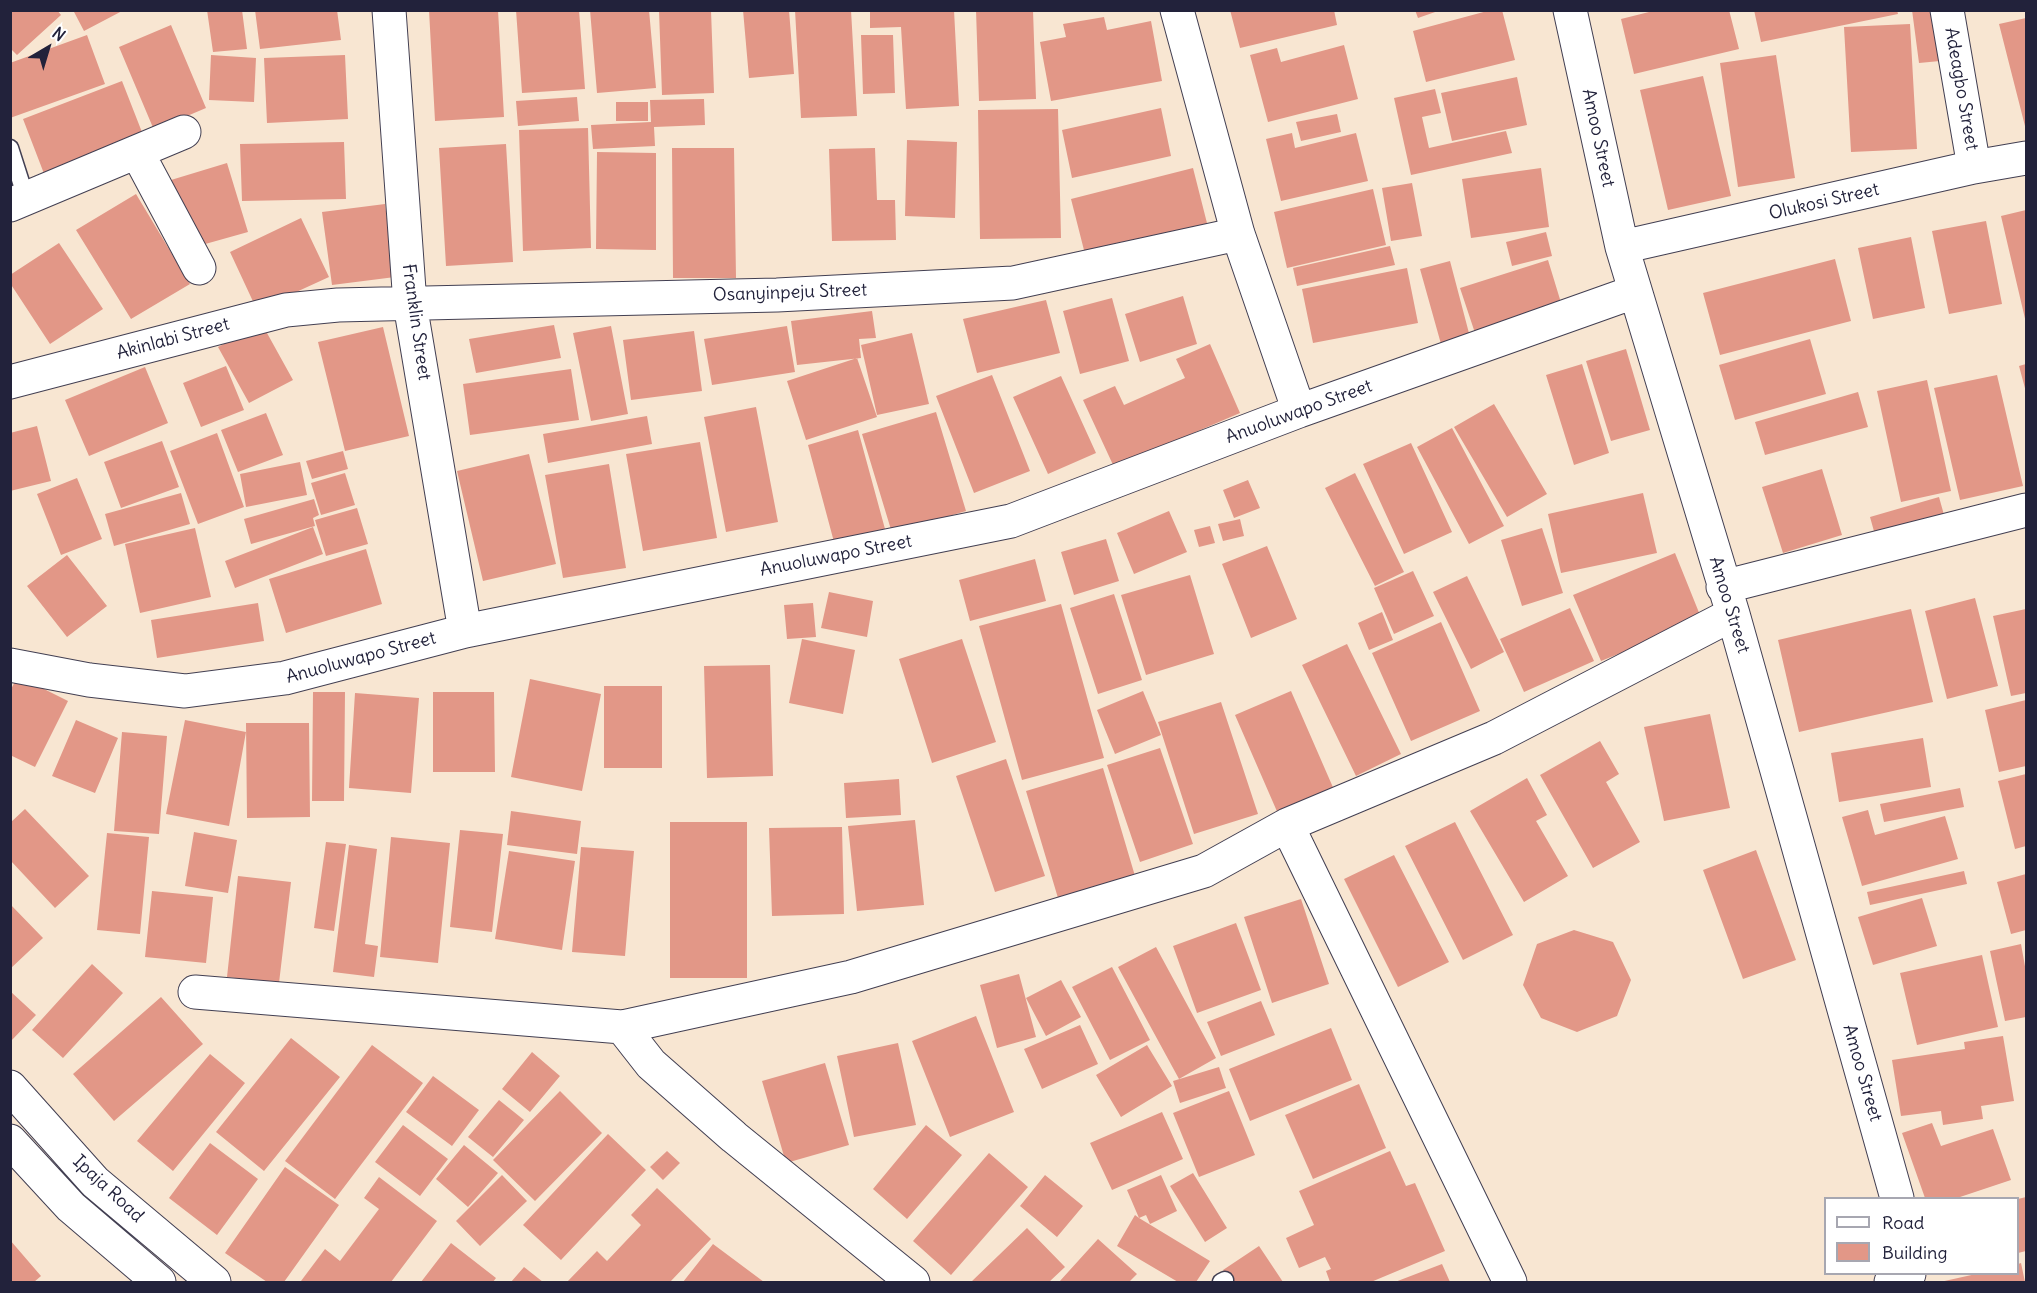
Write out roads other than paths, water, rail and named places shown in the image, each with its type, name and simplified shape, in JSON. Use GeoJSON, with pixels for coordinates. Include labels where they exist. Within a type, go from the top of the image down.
{"type":"FeatureCollection","features":[{"type":"Feature","properties":{"kind":"street","name":"Franklin Street"},"geometry":{"type":"LineString","coordinates":[[389,10],[410,303],[465,631]]}},
{"type":"Feature","properties":{"kind":"street"},"geometry":{"type":"LineString","coordinates":[[1177,10],[1238,234],[1299,411]]}},
{"type":"Feature","properties":{"kind":"street","name":"Amoo Street"},"geometry":{"type":"LineString","coordinates":[[1570,10],[1634,292],[1728,600],[1897,1197]]}},
{"type":"Feature","properties":{"kind":"street","name":"Adeagbo Street"},"geometry":{"type":"LineString","coordinates":[[1947,10],[1974,167]]}},
{"type":"Feature","properties":{"kind":"street"},"geometry":{"type":"LineString","coordinates":[[18,201],[184,132]]}},
{"type":"Feature","properties":{"kind":"street"},"geometry":{"type":"LineString","coordinates":[[137,152],[199,268]]}},
{"type":"Feature","properties":{"kind":"street","name":"Olukosi Street"},"geometry":{"type":"LineString","coordinates":[[1622,247],[1974,167],[2026,158]]}},
{"type":"Feature","properties":{"kind":"street","name":"Osanyinpeju Street"},"geometry":{"type":"LineString","coordinates":[[338,305],[777,295],[1012,284],[1238,234]]}},
{"type":"Feature","properties":{"kind":"street","name":"Anuoluwapo Street"},"geometry":{"type":"LineString","coordinates":[[10,665],[89,680],[185,692],[285,678],[465,631],[1011,521],[1299,411],[1634,292]]}},
{"type":"Feature","properties":{"kind":"street","name":"Akinlabi Street"},"geometry":{"type":"LineString","coordinates":[[12,376],[286,310],[338,305]]}},
{"type":"Feature","properties":{"kind":"street"},"geometry":{"type":"LineString","coordinates":[[195,992],[622,1027],[851,977],[1204,871],[1287,825],[1494,738],[1728,600],[2026,510]]}},
{"type":"Feature","properties":{"kind":"street"},"geometry":{"type":"LineString","coordinates":[[1287,825],[1510,1282]]}},
{"type":"Feature","properties":{"kind":"street"},"geometry":{"type":"LineString","coordinates":[[622,1027],[651,1064],[734,1137],[913,1282]]}},
{"type":"Feature","properties":{"kind":"street","name":"Ipaja Road"},"geometry":{"type":"LineString","coordinates":[[10,1087],[95,1182],[214,1282]]}},
{"type":"Feature","properties":{"kind":"street","name":"Ipaja Road"},"geometry":{"type":"LineString","coordinates":[[10,1141],[71,1207],[159,1282]]}},
{"type":"Feature","properties":{"kind":"street"},"geometry":{"type":"LineString","coordinates":[[1891,1282],[1908,1275]]}},
{"type":"Feature","properties":{"kind":"lane"},"geometry":{"type":"LineString","coordinates":[[10,148],[18,201]]}}]}
